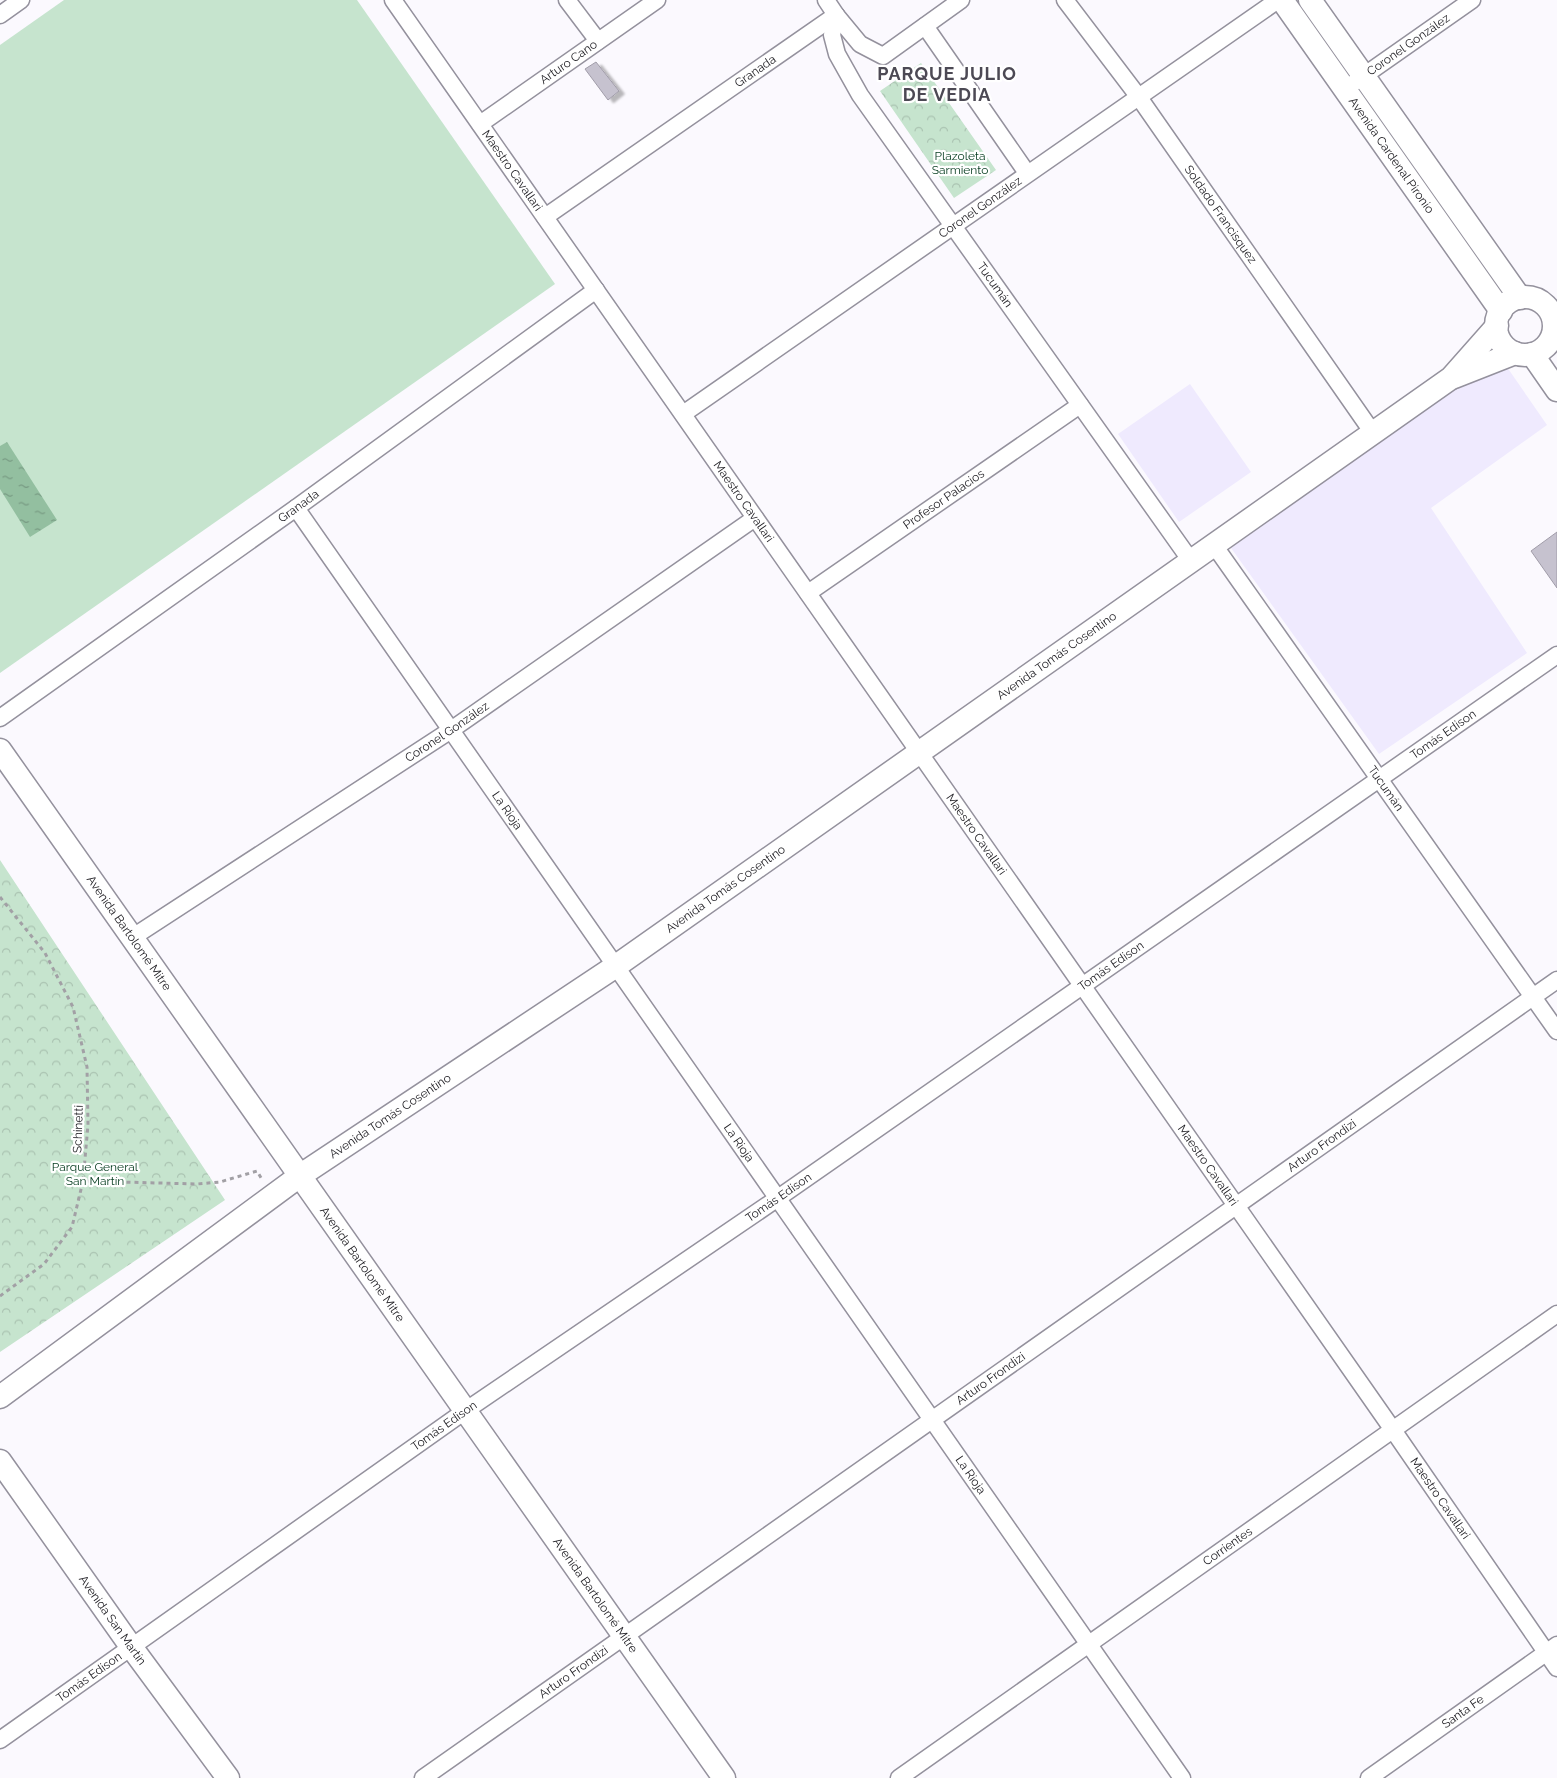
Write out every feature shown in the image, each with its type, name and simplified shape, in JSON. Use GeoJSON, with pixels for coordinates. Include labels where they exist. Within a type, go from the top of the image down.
{"type":"FeatureCollection","features":[{"type":"Feature","properties":{"kind":"main road","name":"Avenida Cardenal Pironio"},"geometry":{"type":"LineString","coordinates":[[1282,0],[1499,318]]}},
{"type":"Feature","properties":{"kind":"main road","name":"Avenida Cardenal Pironio"},"geometry":{"type":"LineString","coordinates":[[1310,0],[1363,76],[1539,298]]}},
{"type":"Feature","properties":{"kind":"main road"},"geometry":{"type":"LineString","coordinates":[[1524,354],[1539,352],[1554,332],[1550,311],[1539,298],[1510,302],[1499,318],[1498,336],[1503,344],[1524,354],[1557,390]]}},
{"type":"Feature","properties":{"kind":"main road","name":"Avenida Tomás Cosentino"},"geometry":{"type":"LineString","coordinates":[[0,1397],[301,1175],[616,966],[1451,378],[1499,318]]}},
{"type":"Feature","properties":{"kind":"main road","name":"Avenida Tomás Cosentino"},"geometry":{"type":"LineString","coordinates":[[1451,378],[1524,354]]}},
{"type":"Feature","properties":{"kind":"main road","name":"Avenida Bartolomé Mitre"},"geometry":{"type":"LineString","coordinates":[[0,750],[301,1175],[465,1412],[626,1636],[724,1778]]}},
{"type":"Feature","properties":{"kind":"main road","name":"Avenida San Martín"},"geometry":{"type":"LineString","coordinates":[[0,1461],[132,1648],[228,1778]]}},
{"type":"Feature","properties":{"kind":"street"},"geometry":{"type":"LineString","coordinates":[[0,15],[21,0]]}},
{"type":"Feature","properties":{"kind":"street","name":"Maestro Cavallari"},"geometry":{"type":"LineString","coordinates":[[393,0],[1393,1430],[1551,1649],[1557,1668]]}},
{"type":"Feature","properties":{"kind":"street"},"geometry":{"type":"LineString","coordinates":[[567,0],[598,41]]}},
{"type":"Feature","properties":{"kind":"street","name":"Arturo Cano"},"geometry":{"type":"LineString","coordinates":[[480,124],[657,0]]}},
{"type":"Feature","properties":{"kind":"street"},"geometry":{"type":"LineString","coordinates":[[826,0],[860,44],[883,56],[961,0]]}},
{"type":"Feature","properties":{"kind":"street","name":"Soldado Francisquez"},"geometry":{"type":"LineString","coordinates":[[1065,0],[1138,96],[1373,433]]}},
{"type":"Feature","properties":{"kind":"street","name":"Coronel González"},"geometry":{"type":"LineString","coordinates":[[682,414],[1278,0]]}},
{"type":"Feature","properties":{"kind":"street","name":"Coronel González"},"geometry":{"type":"LineString","coordinates":[[1345,90],[1472,0]]}},
{"type":"Feature","properties":{"kind":"street","name":"Granada"},"geometry":{"type":"LineString","coordinates":[[545,218],[836,15]]}},
{"type":"Feature","properties":{"kind":"street","name":"Tucumán"},"geometry":{"type":"LineString","coordinates":[[836,15],[832,35],[837,54],[860,95],[1191,561]]}},
{"type":"Feature","properties":{"kind":"street"},"geometry":{"type":"LineString","coordinates":[[925,26],[1027,173]]}},
{"type":"Feature","properties":{"kind":"street","name":"Granada"},"geometry":{"type":"LineString","coordinates":[[0,718],[296,508],[596,290]]}},
{"type":"Feature","properties":{"kind":"street","name":"Profesor Palacios"},"geometry":{"type":"LineString","coordinates":[[808,593],[1080,405]]}},
{"type":"Feature","properties":{"kind":"street","name":"La Rioja"},"geometry":{"type":"LineString","coordinates":[[296,508],[1182,1778]]}},
{"type":"Feature","properties":{"kind":"street","name":"Coronel González"},"geometry":{"type":"LineString","coordinates":[[133,938],[451,730],[755,518]]}},
{"type":"Feature","properties":{"kind":"street","name":"Tucumán"},"geometry":{"type":"LineString","coordinates":[[1214,545],[1557,1031]]}},
{"type":"Feature","properties":{"kind":"street","name":"Tomás Edison"},"geometry":{"type":"LineString","coordinates":[[0,1740],[465,1412],[778,1198],[1557,655]]}},
{"type":"Feature","properties":{"kind":"street","name":"Arturo Frondizi"},"geometry":{"type":"LineString","coordinates":[[424,1778],[1557,980]]}},
{"type":"Feature","properties":{"kind":"street","name":"Corrientes"},"geometry":{"type":"LineString","coordinates":[[899,1778],[1557,1314]]}},
{"type":"Feature","properties":{"kind":"street","name":"Santa Fe"},"geometry":{"type":"LineString","coordinates":[[1369,1778],[1551,1649]]}},
{"type":"Feature","properties":{"kind":"path","name":"Schinetti"},"geometry":{"type":"LineString","coordinates":[[0,897],[45,953],[73,1008],[87,1067],[88,1125],[83,1181],[72,1227],[44,1264],[0,1296]]}},
{"type":"Feature","properties":{"kind":"path"},"geometry":{"type":"LineString","coordinates":[[83,1181],[198,1184],[220,1182],[256,1171],[273,1196]]}},
{"type":"Feature","properties":{"kind":"shaded area"},"geometry":{"type":"Polygon","coordinates":[[[1500,357],[1547,425],[1431,508],[1527,653],[1379,754],[1231,548],[1500,357]]]}},
{"type":"Feature","properties":{"kind":"shaded area"},"geometry":{"type":"Polygon","coordinates":[[[1190,384],[1251,472],[1179,522],[1118,434],[1190,384]]]}},
{"type":"Feature","properties":{"kind":"green space"},"geometry":{"type":"Polygon","coordinates":[[[64,0],[357,0],[555,284],[0,673],[0,45],[64,0]]]}},
{"type":"Feature","properties":{"kind":"green space","name":"Plazoleta Sarmiento"},"geometry":{"type":"Polygon","coordinates":[[[921,63],[996,170],[954,198],[880,91],[921,63]]]}},
{"type":"Feature","properties":{"kind":"green space","name":"Parque General San Martín"},"geometry":{"type":"Polygon","coordinates":[[[0,860],[225,1200],[0,1352],[0,860]]]}},
{"type":"Feature","properties":{"kind":"water"},"geometry":{"type":"Polygon","coordinates":[[[7,442],[57,520],[30,537],[0,489],[0,446],[7,442]]]}},
{"type":"Feature","properties":{"kind":"building"},"geometry":{"type":"Polygon","coordinates":[[[596,62],[619,91],[608,100],[585,69],[596,62]]]}},
{"type":"Feature","properties":{"kind":"building"},"geometry":{"type":"Polygon","coordinates":[[[1557,532],[1557,588],[1531,551],[1557,532]]]}},
{"type":"Feature","properties":{"kind":"district","name":"PARQUE JULIO DE VEDIA"},"geometry":{"type":"Point","coordinates":[947,83]}}]}
